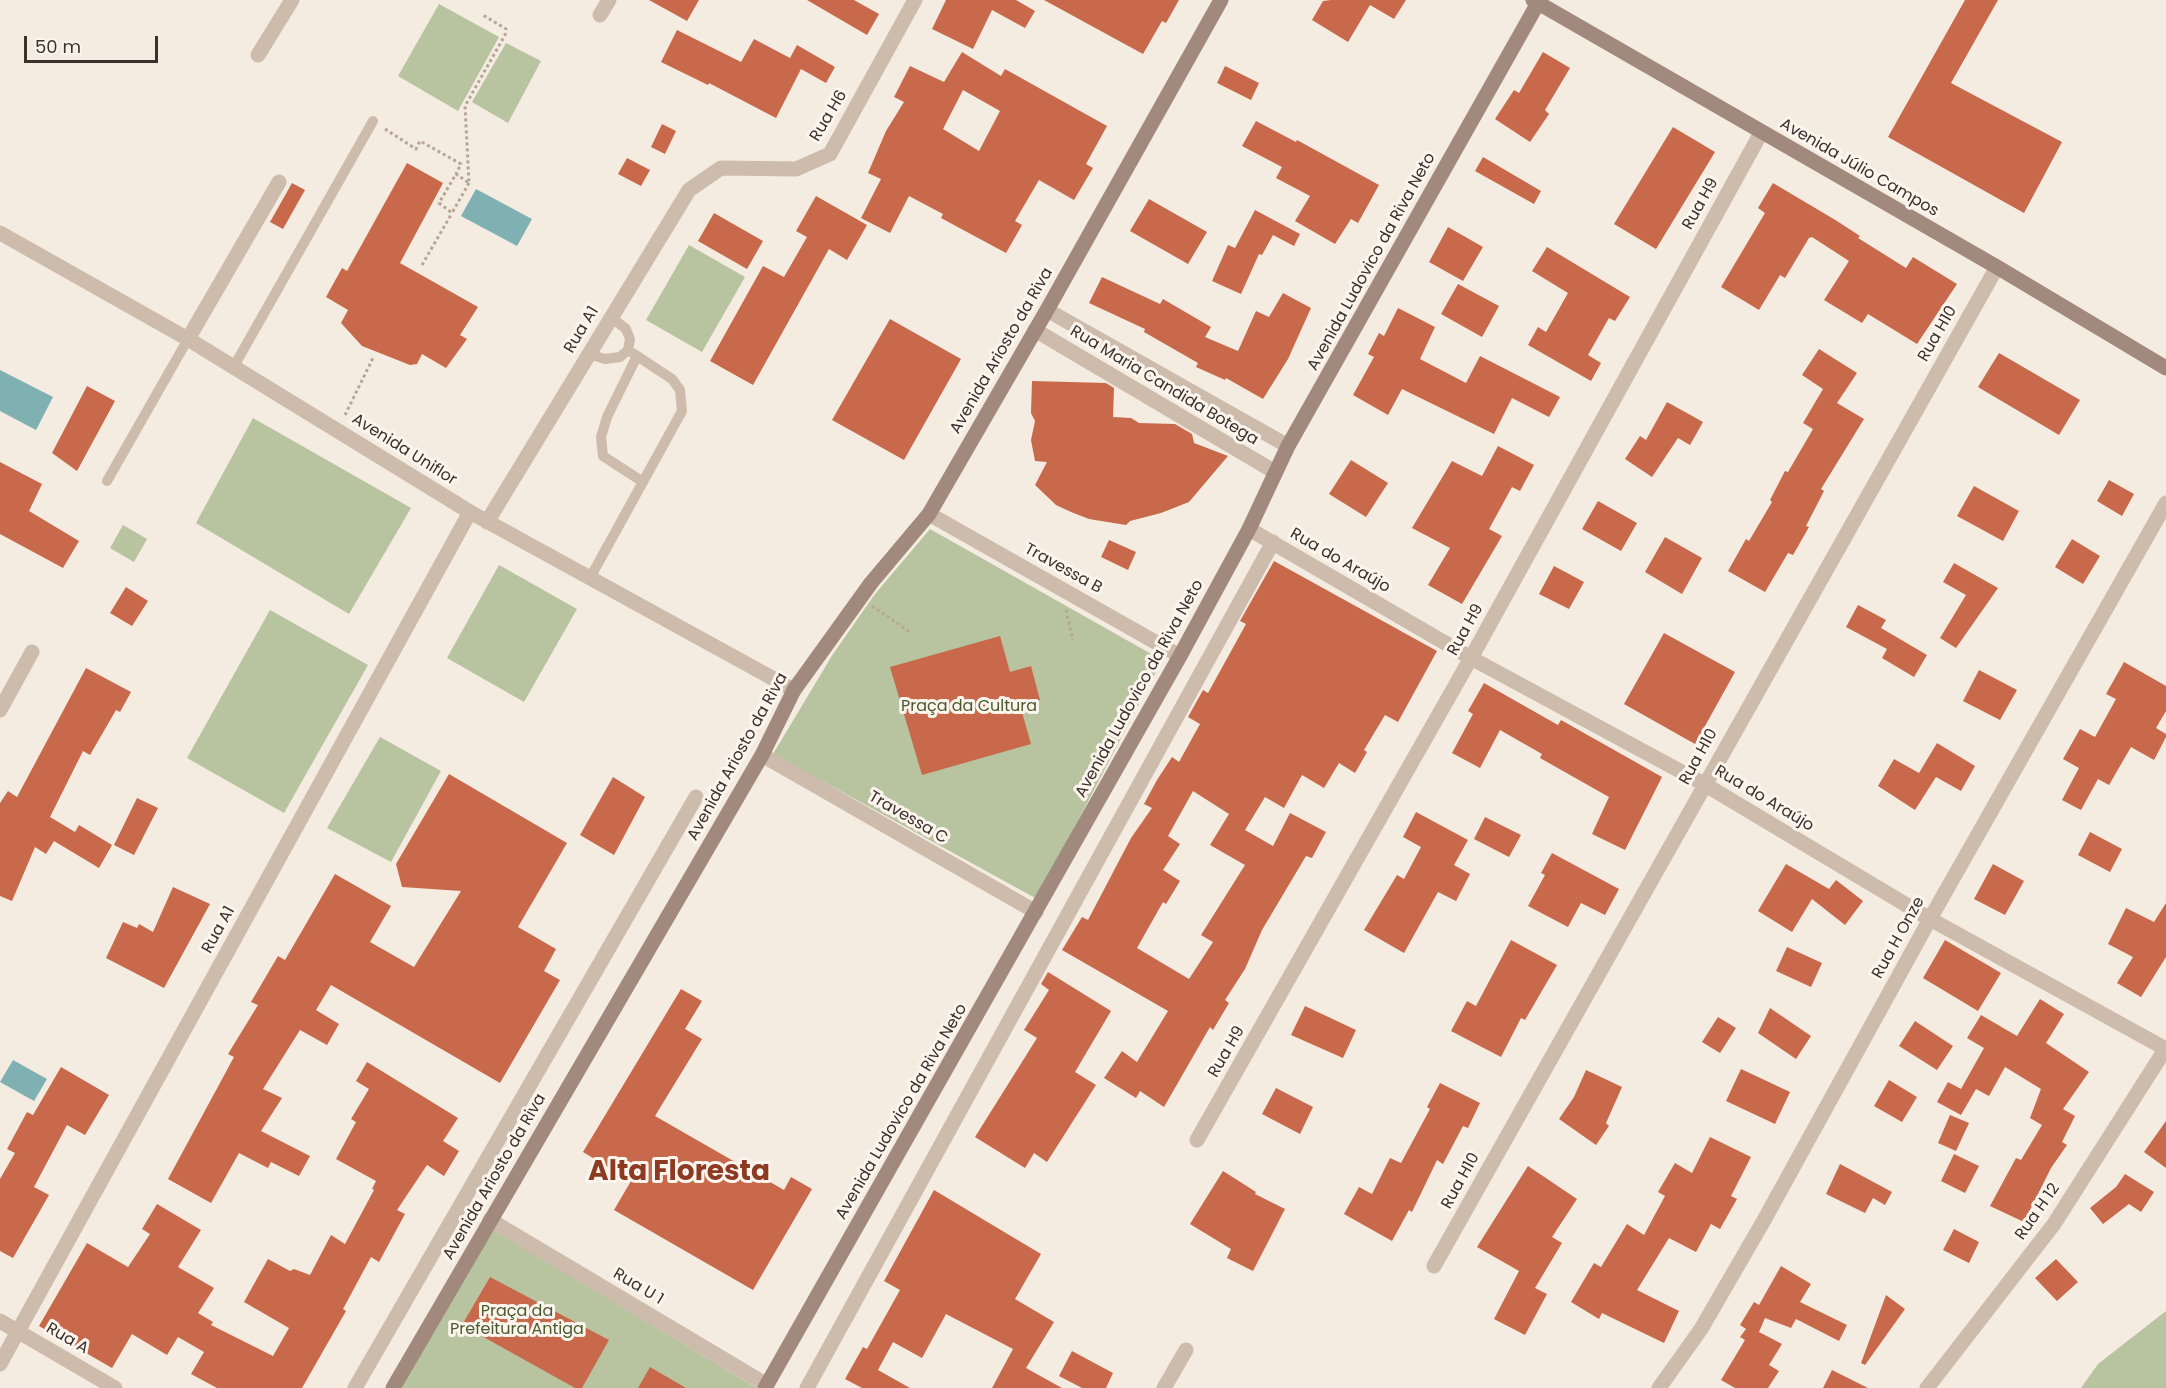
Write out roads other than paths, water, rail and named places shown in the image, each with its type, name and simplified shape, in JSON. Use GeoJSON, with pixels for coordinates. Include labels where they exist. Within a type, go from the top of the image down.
{"type":"FeatureCollection","features":[{"type":"Feature","properties":{"kind":"street"},"geometry":{"type":"LineString","coordinates":[[258,55],[292,0]]}},
{"type":"Feature","properties":{"kind":"street"},"geometry":{"type":"LineString","coordinates":[[600,15],[609,0]]}},
{"type":"Feature","properties":{"kind":"street","name":"Rua H6"},"geometry":{"type":"LineString","coordinates":[[721,168],[796,169],[830,154],[915,0]]}},
{"type":"Feature","properties":{"kind":"street","name":"Avenida Ariosto da Riva"},"geometry":{"type":"LineString","coordinates":[[393,1388],[762,755],[794,690],[861,598],[928,514],[1047,310],[1221,0]]}},
{"type":"Feature","properties":{"kind":"street","name":"Avenida Júlio Campos"},"geometry":{"type":"LineString","coordinates":[[1535,1],[1997,267],[2166,368]]}},
{"type":"Feature","properties":{"kind":"street","name":"Avenida Ludovico da Riva Neto"},"geometry":{"type":"LineString","coordinates":[[766,1386],[1180,656],[1249,529],[1288,446],[1535,1]]}},
{"type":"Feature","properties":{"kind":"street","name":"Rua H9"},"geometry":{"type":"LineString","coordinates":[[1197,1140],[1471,658],[1761,133]]}},
{"type":"Feature","properties":{"kind":"street","name":"Rua A1"},"geometry":{"type":"LineString","coordinates":[[487,522],[688,190],[721,168]]}},
{"type":"Feature","properties":{"kind":"street"},"geometry":{"type":"LineString","coordinates":[[188,339],[279,182]]}},
{"type":"Feature","properties":{"kind":"street","name":"Avenida Uniflor"},"geometry":{"type":"LineString","coordinates":[[0,233],[188,339],[487,522],[794,690]]}},
{"type":"Feature","properties":{"kind":"street","name":"Rua H10"},"geometry":{"type":"LineString","coordinates":[[1434,1266],[1997,267]]}},
{"type":"Feature","properties":{"kind":"street","name":"Rua Maria Candida Botega"},"geometry":{"type":"LineString","coordinates":[[1047,310],[1288,446]]}},
{"type":"Feature","properties":{"kind":"street","name":"Rua Maria Candida Botega"},"geometry":{"type":"LineString","coordinates":[[1035,330],[1275,472]]}},
{"type":"Feature","properties":{"kind":"street"},"geometry":{"type":"LineString","coordinates":[[1141,393],[1155,371]]}},
{"type":"Feature","properties":{"kind":"street","name":"Rua H Onze"},"geometry":{"type":"LineString","coordinates":[[1659,1388],[1701,1329],[1929,919],[2166,503]]}},
{"type":"Feature","properties":{"kind":"street","name":"Rua A1"},"geometry":{"type":"LineString","coordinates":[[0,1365],[470,512]]}},
{"type":"Feature","properties":{"kind":"street","name":"Travessa B"},"geometry":{"type":"LineString","coordinates":[[928,514],[1180,656]]}},
{"type":"Feature","properties":{"kind":"street","name":"Rua do Araújo"},"geometry":{"type":"LineString","coordinates":[[1249,529],[1471,658],[1704,784],[1929,919],[2166,1048]]}},
{"type":"Feature","properties":{"kind":"street"},"geometry":{"type":"LineString","coordinates":[[807,1388],[1273,542]]}},
{"type":"Feature","properties":{"kind":"street"},"geometry":{"type":"LineString","coordinates":[[0,710],[32,652]]}},
{"type":"Feature","properties":{"kind":"street","name":"Travessa C"},"geometry":{"type":"LineString","coordinates":[[762,755],[1036,912]]}},
{"type":"Feature","properties":{"kind":"street"},"geometry":{"type":"LineString","coordinates":[[355,1388],[696,797]]}},
{"type":"Feature","properties":{"kind":"street","name":"Rua H 12"},"geometry":{"type":"LineString","coordinates":[[1927,1388],[2054,1224],[2166,1048]]}},
{"type":"Feature","properties":{"kind":"street","name":"Rua U 1"},"geometry":{"type":"LineString","coordinates":[[490,1220],[766,1386]]}},
{"type":"Feature","properties":{"kind":"street","name":"Rua A"},"geometry":{"type":"LineString","coordinates":[[0,1320],[115,1388]]}},
{"type":"Feature","properties":{"kind":"street"},"geometry":{"type":"LineString","coordinates":[[1164,1388],[1186,1350]]}},
{"type":"Feature","properties":{"kind":"lane"},"geometry":{"type":"LineString","coordinates":[[233,368],[373,120]]}},
{"type":"Feature","properties":{"kind":"lane"},"geometry":{"type":"LineString","coordinates":[[611,317],[626,329],[633,353],[607,417],[601,438],[603,456],[643,482]]}},
{"type":"Feature","properties":{"kind":"lane"},"geometry":{"type":"LineString","coordinates":[[107,481],[188,339]]}},
{"type":"Feature","properties":{"kind":"lane"},"geometry":{"type":"LineString","coordinates":[[589,354],[605,359],[633,353]]}},
{"type":"Feature","properties":{"kind":"lane"},"geometry":{"type":"LineString","coordinates":[[590,578],[682,411],[683,400],[680,390],[672,379],[633,353]]}},
{"type":"Feature","properties":{"kind":"water"},"geometry":{"type":"Polygon","coordinates":[[[476,189],[532,219],[517,246],[461,216],[476,189]]]}},
{"type":"Feature","properties":{"kind":"water"},"geometry":{"type":"Polygon","coordinates":[[[0,370],[53,397],[36,430],[0,411],[0,370]]]}},
{"type":"Feature","properties":{"kind":"water"},"geometry":{"type":"Polygon","coordinates":[[[13,1060],[47,1079],[34,1101],[0,1082],[13,1060]]]}},
{"type":"Feature","properties":{"kind":"district","name":"Alta Floresta"},"geometry":{"type":"Point","coordinates":[679,1173]}},
{"type":"Feature","properties":{"kind":"park label","name":"Praça da Cultura"},"geometry":{"type":"Point","coordinates":[969,707]}},
{"type":"Feature","properties":{"kind":"park label","name":"Praça da Prefeitura Antiga"},"geometry":{"type":"Point","coordinates":[517,1321]}}]}
